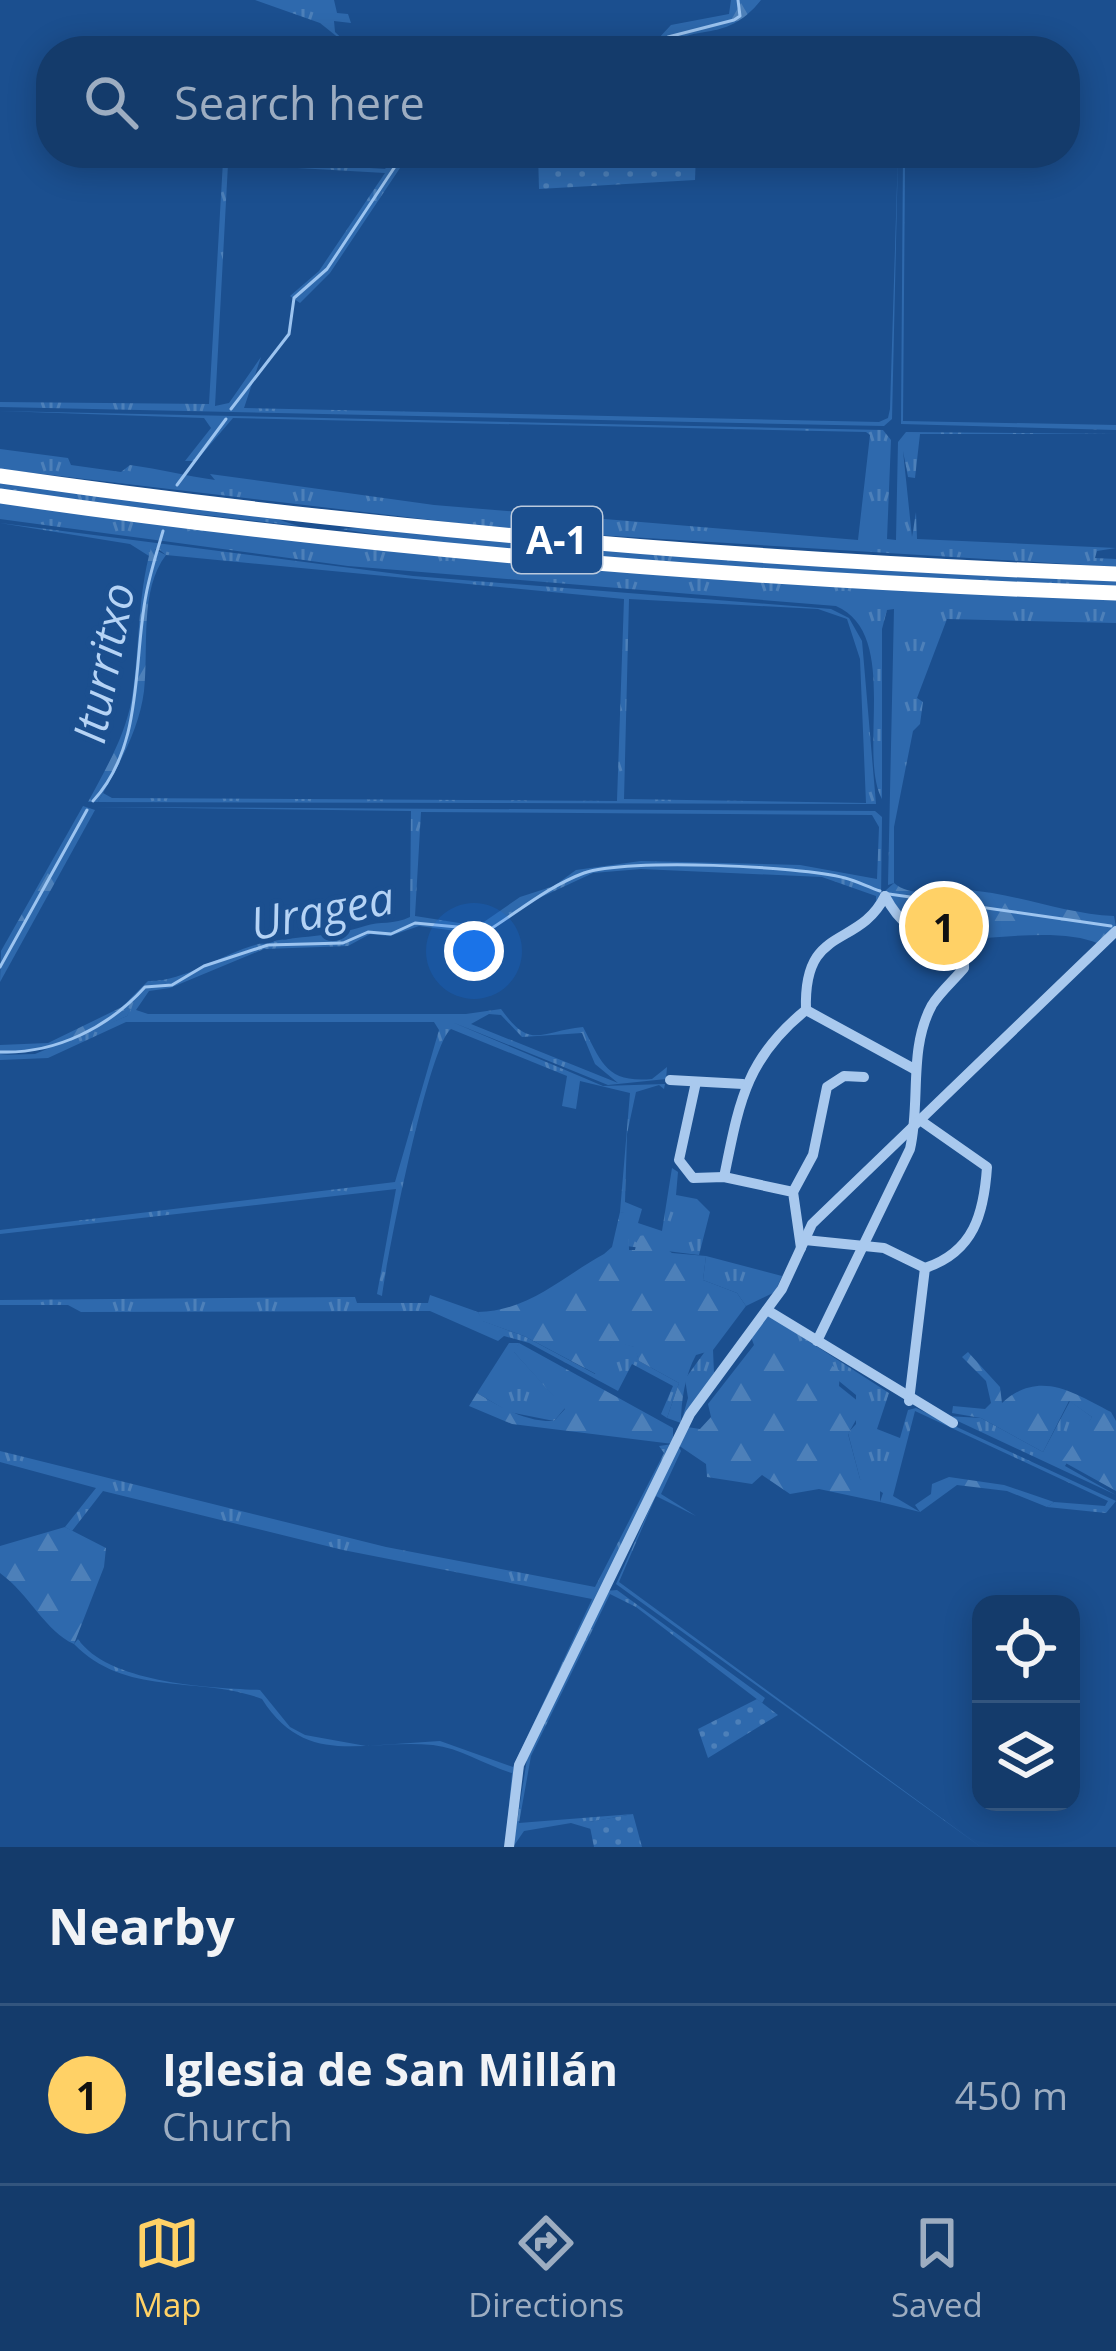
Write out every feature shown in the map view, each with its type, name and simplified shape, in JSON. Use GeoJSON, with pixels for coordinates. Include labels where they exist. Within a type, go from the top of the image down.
{"type":"FeatureCollection","features":[{"type":"Feature","properties":{"kind":"highway","name":"A-1"},"geometry":{"type":"LineString","coordinates":[[0,476],[599,544],[1116,574]]}},
{"type":"Feature","properties":{"kind":"highway","name":"A-1"},"geometry":{"type":"LineString","coordinates":[[0,496],[597,563],[1116,593]]}},
{"type":"Feature","properties":{"kind":"street"},"geometry":{"type":"LineString","coordinates":[[724,1177],[743,1084],[766,1049],[806,1010],[808,974],[833,938],[875,915],[885,896],[907,927],[955,941],[964,950],[964,968],[934,1001],[919,1035],[917,1118],[902,1173],[817,1341]]}},
{"type":"Feature","properties":{"kind":"street"},"geometry":{"type":"LineString","coordinates":[[509,1847],[519,1766],[690,1414],[767,1310],[829,1201],[1116,931]]}},
{"type":"Feature","properties":{"kind":"street"},"geometry":{"type":"LineString","coordinates":[[806,1010],[916,1070]]}},
{"type":"Feature","properties":{"kind":"street"},"geometry":{"type":"LineString","coordinates":[[803,1244],[793,1192],[813,1155],[827,1087],[844,1076],[864,1077]]}},
{"type":"Feature","properties":{"kind":"street"},"geometry":{"type":"LineString","coordinates":[[670,1080],[743,1084]]}},
{"type":"Feature","properties":{"kind":"street"},"geometry":{"type":"LineString","coordinates":[[697,1082],[679,1160],[693,1178],[724,1177],[793,1192]]}},
{"type":"Feature","properties":{"kind":"street"},"geometry":{"type":"LineString","coordinates":[[803,1244],[866,1245],[925,1268],[956,1252],[980,1220],[987,1167],[917,1118]]}},
{"type":"Feature","properties":{"kind":"street"},"geometry":{"type":"LineString","coordinates":[[909,1401],[925,1268]]}},
{"type":"Feature","properties":{"kind":"street"},"geometry":{"type":"LineString","coordinates":[[767,1310],[953,1424]]}},
{"type":"Feature","properties":{"kind":"green space"},"geometry":{"type":"Polygon","coordinates":[[[255,0],[334,0],[337,13],[348,14],[351,23],[334,21],[336,36],[320,23],[255,0]]]}},
{"type":"Feature","properties":{"kind":"green space"},"geometry":{"type":"Polygon","coordinates":[[[731,0],[761,0],[747,15],[720,29],[661,36],[671,25],[729,14],[731,0]]]}},
{"type":"Feature","properties":{"kind":"green space"},"geometry":{"type":"Polygon","coordinates":[[[223,168],[228,168],[215,406],[229,403],[261,357],[244,408],[879,422],[888,418],[890,409],[898,168],[892,419],[884,426],[0,407],[0,402],[209,404],[223,168]]]}},
{"type":"Feature","properties":{"kind":"green space"},"geometry":{"type":"Polygon","coordinates":[[[298,168],[400,168],[330,273],[300,303],[290,296],[319,271],[385,173],[298,168]]]}},
{"type":"Feature","properties":{"kind":"green space"},"geometry":{"type":"Polygon","coordinates":[[[538,168],[695,168],[695,180],[539,189],[538,168]]]}},
{"type":"Feature","properties":{"kind":"green space"},"geometry":{"type":"Polygon","coordinates":[[[905,168],[903,421],[1116,425],[1116,430],[901,424],[905,168]]]}},
{"type":"Feature","properties":{"kind":"green space"},"geometry":{"type":"Polygon","coordinates":[[[0,411],[883,430],[891,440],[887,539],[896,540],[898,442],[906,432],[1116,434],[920,434],[915,478],[908,477],[903,451],[912,537],[916,512],[917,539],[1116,548],[1097,551],[1095,558],[1116,559],[1116,567],[516,530],[0,469],[0,449],[68,458],[71,465],[121,472],[130,465],[215,480],[210,474],[434,505],[858,540],[870,435],[866,432],[233,418],[196,461],[185,461],[211,428],[204,418],[0,411]]]}},
{"type":"Feature","properties":{"kind":"green space"},"geometry":{"type":"Polygon","coordinates":[[[0,482],[265,515],[298,526],[0,491],[0,482]]]}},
{"type":"Feature","properties":{"kind":"green space"},"geometry":{"type":"Polygon","coordinates":[[[0,502],[792,584],[1116,600],[1116,623],[947,619],[917,698],[923,702],[920,724],[913,731],[894,827],[894,883],[888,885],[894,609],[887,610],[882,629],[882,799],[873,753],[873,667],[856,620],[836,606],[348,566],[0,519],[0,502]]]}},
{"type":"Feature","properties":{"kind":"green space"},"geometry":{"type":"Polygon","coordinates":[[[0,523],[413,576],[831,609],[849,618],[862,641],[876,804],[98,802],[103,793],[112,798],[617,801],[624,599],[166,555],[157,548],[149,556],[130,544],[0,523]],[[629,599],[624,799],[866,803],[860,659],[847,619],[818,609],[629,599]]]}},
{"type":"Feature","properties":{"kind":"green space"},"geometry":{"type":"Polygon","coordinates":[[[370,527],[1116,579],[1116,588],[749,569],[431,543],[340,529],[370,527]]]}},
{"type":"Feature","properties":{"kind":"green space"},"geometry":{"type":"Polygon","coordinates":[[[151,548],[166,555],[148,602],[141,706],[126,749],[98,802],[88,802],[129,712],[151,548]]]}},
{"type":"Feature","properties":{"kind":"green space"},"geometry":{"type":"Polygon","coordinates":[[[83,806],[95,810],[0,982],[1,951],[83,806]]]}},
{"type":"Feature","properties":{"kind":"green space"},"geometry":{"type":"Polygon","coordinates":[[[95,807],[875,811],[882,817],[881,899],[876,908],[876,896],[822,877],[641,869],[593,873],[520,907],[486,935],[419,926],[390,936],[370,934],[348,946],[264,949],[170,988],[149,991],[136,1010],[148,1014],[466,1014],[501,1009],[529,1034],[583,1027],[601,1060],[615,1074],[652,1079],[667,1067],[666,1079],[608,1085],[452,1022],[603,1086],[665,1084],[664,1089],[659,1085],[636,1092],[627,1134],[625,1202],[642,1209],[638,1223],[662,1231],[672,1168],[678,1172],[676,1195],[697,1199],[710,1212],[699,1255],[626,1246],[628,1214],[620,1212],[630,1093],[580,1081],[576,1109],[562,1106],[567,1076],[451,1029],[421,1110],[382,1296],[377,1294],[396,1189],[0,1234],[0,1230],[395,1182],[439,1030],[434,1022],[126,1022],[48,1058],[0,1060],[0,1055],[35,1054],[127,1016],[130,1009],[122,1007],[148,981],[177,977],[249,947],[410,917],[411,811],[95,807]],[[421,812],[415,916],[478,926],[520,897],[554,886],[576,870],[641,861],[800,865],[877,879],[879,827],[872,815],[421,812]],[[489,1014],[471,1024],[618,1083],[595,1064],[582,1033],[522,1037],[501,1015],[489,1014]]]}},
{"type":"Feature","properties":{"kind":"green space"},"geometry":{"type":"Polygon","coordinates":[[[894,883],[909,891],[985,892],[1114,916],[1116,927],[1099,944],[1051,935],[962,939],[965,913],[918,913],[911,925],[885,891],[894,883]]]}},
{"type":"Feature","properties":{"kind":"green space"},"geometry":{"type":"Polygon","coordinates":[[[122,1007],[131,1009],[127,1016],[55,1048],[0,1055],[0,1045],[48,1043],[122,1007]]]}},
{"type":"Feature","properties":{"kind":"green space"},"geometry":{"type":"Polygon","coordinates":[[[620,1212],[628,1213],[629,1250],[635,1250],[638,1236],[647,1235],[672,1253],[706,1256],[703,1280],[737,1293],[746,1306],[713,1350],[696,1355],[684,1388],[681,1423],[667,1418],[679,1383],[639,1361],[634,1347],[614,1342],[596,1374],[524,1336],[482,1321],[478,1312],[529,1299],[604,1254],[612,1247],[620,1212]]]}},
{"type":"Feature","properties":{"kind":"green space"},"geometry":{"type":"Polygon","coordinates":[[[706,1256],[782,1276],[775,1292],[746,1306],[737,1293],[703,1280],[706,1256]]]}},
{"type":"Feature","properties":{"kind":"green space"},"geometry":{"type":"Polygon","coordinates":[[[430,1295],[478,1312],[483,1321],[524,1336],[595,1374],[614,1341],[635,1347],[639,1361],[679,1383],[667,1418],[661,1414],[673,1386],[632,1364],[618,1391],[529,1343],[504,1336],[498,1341],[430,1311],[81,1312],[68,1305],[0,1305],[0,1300],[355,1297],[357,1303],[428,1303],[430,1295]]]}},
{"type":"Feature","properties":{"kind":"green space"},"geometry":{"type":"Polygon","coordinates":[[[768,1315],[889,1393],[877,1429],[900,1438],[908,1410],[916,1408],[1116,1501],[1106,1513],[1047,1507],[1054,1502],[1105,1506],[1108,1501],[915,1411],[893,1496],[920,1512],[880,1502],[883,1493],[860,1479],[848,1433],[856,1424],[856,1395],[762,1318],[768,1315]]]}},
{"type":"Feature","properties":{"kind":"green space"},"geometry":{"type":"Polygon","coordinates":[[[762,1318],[840,1371],[839,1386],[864,1406],[848,1434],[860,1479],[880,1484],[880,1502],[819,1489],[790,1494],[762,1475],[752,1484],[707,1477],[706,1464],[678,1445],[687,1427],[700,1429],[711,1417],[708,1404],[754,1345],[751,1337],[762,1318]]]}},
{"type":"Feature","properties":{"kind":"green space"},"geometry":{"type":"Polygon","coordinates":[[[509,1343],[519,1343],[514,1352],[565,1408],[554,1421],[509,1412],[477,1393],[509,1343]]]}},
{"type":"Feature","properties":{"kind":"green space"},"geometry":{"type":"Polygon","coordinates":[[[519,1343],[673,1428],[673,1444],[512,1424],[469,1406],[477,1393],[533,1419],[554,1421],[565,1409],[513,1351],[519,1343]]]}},
{"type":"Feature","properties":{"kind":"green space"},"geometry":{"type":"Polygon","coordinates":[[[706,1350],[713,1350],[714,1373],[681,1423],[688,1398],[685,1379],[706,1350]]]}},
{"type":"Feature","properties":{"kind":"green space"},"geometry":{"type":"Polygon","coordinates":[[[968,1352],[1000,1387],[1002,1403],[1029,1387],[1056,1387],[1111,1412],[1116,1421],[1116,1491],[1062,1461],[1092,1417],[1069,1401],[1043,1452],[981,1418],[952,1413],[953,1406],[985,1409],[991,1403],[986,1381],[962,1357],[968,1352]]]}},
{"type":"Feature","properties":{"kind":"green space"},"geometry":{"type":"Polygon","coordinates":[[[1070,1401],[1092,1417],[1065,1466],[1116,1495],[947,1416],[981,1418],[1043,1452],[1070,1401]]]}},
{"type":"Feature","properties":{"kind":"green space"},"geometry":{"type":"Polygon","coordinates":[[[673,1444],[530,1740],[505,1847],[512,1773],[443,1747],[378,1745],[440,1741],[513,1767],[592,1599],[343,1550],[103,1491],[72,1531],[65,1527],[96,1488],[0,1462],[0,1451],[386,1547],[595,1587],[664,1453],[659,1446],[673,1444]]]}},
{"type":"Feature","properties":{"kind":"green space"},"geometry":{"type":"Polygon","coordinates":[[[678,1445],[681,1451],[661,1494],[696,1516],[656,1496],[619,1582],[981,1847],[616,1584],[678,1445]]]}},
{"type":"Feature","properties":{"kind":"green space"},"geometry":{"type":"Polygon","coordinates":[[[949,1477],[1004,1485],[1054,1502],[1047,1507],[1007,1491],[957,1485],[920,1512],[915,1505],[931,1494],[932,1484],[949,1477]]]}},
{"type":"Feature","properties":{"kind":"green space"},"geometry":{"type":"Polygon","coordinates":[[[65,1527],[106,1548],[104,1567],[74,1644],[55,1631],[0,1573],[0,1546],[65,1527]]]}},
{"type":"Feature","properties":{"kind":"green space"},"geometry":{"type":"Polygon","coordinates":[[[617,1590],[765,1698],[762,1703],[636,1607],[610,1594],[531,1756],[519,1823],[633,1814],[590,1822],[591,1829],[571,1823],[524,1831],[513,1847],[527,1759],[606,1591],[617,1590]]]}},
{"type":"Feature","properties":{"kind":"green space"},"geometry":{"type":"Polygon","coordinates":[[[78,1639],[92,1654],[135,1674],[188,1685],[260,1690],[290,1727],[305,1735],[365,1746],[318,1743],[298,1735],[280,1721],[262,1699],[140,1679],[95,1661],[74,1644],[78,1639]]]}},
{"type":"Feature","properties":{"kind":"green space"},"geometry":{"type":"Polygon","coordinates":[[[757,1699],[778,1715],[708,1758],[698,1729],[757,1699]]]}},
{"type":"Feature","properties":{"kind":"green space"},"geometry":{"type":"Polygon","coordinates":[[[633,1814],[642,1847],[594,1847],[589,1822],[633,1814]]]}},
{"type":"Feature","properties":{"kind":"waterway","name":"Iturritxo"},"geometry":{"type":"LineString","coordinates":[[672,36],[734,20],[740,16],[738,0]]}},
{"type":"Feature","properties":{"kind":"waterway","name":"Iturritxo"},"geometry":{"type":"LineString","coordinates":[[231,409],[289,334],[294,298],[327,269],[394,168]]}},
{"type":"Feature","properties":{"kind":"waterway","name":"Iturritxo"},"geometry":{"type":"LineString","coordinates":[[177,485],[226,419]]}},
{"type":"Feature","properties":{"kind":"waterway","name":"Iturritxo"},"geometry":{"type":"LineString","coordinates":[[93,801],[109,779],[129,729],[146,595],[163,531]]}},
{"type":"Feature","properties":{"kind":"waterway","name":"Iturritxo"},"geometry":{"type":"LineString","coordinates":[[0,967],[87,810]]}},
{"type":"Feature","properties":{"kind":"waterway","name":"Uragea"},"geometry":{"type":"LineString","coordinates":[[0,1052],[61,1043],[98,1026],[145,987],[172,985],[204,966],[268,945],[343,943],[368,932],[391,934],[415,923],[489,930],[559,885],[605,868],[713,865],[791,870],[845,878],[880,891]]}},
{"type":"Feature","properties":{"kind":"waterway","name":"Uragea"},"geometry":{"type":"LineString","coordinates":[[889,894],[1111,926]]}},
{"type":"Feature","properties":{"kind":"place","name":"Iglesia de San Millán"},"geometry":{"type":"Point","coordinates":[944,926]}}]}
